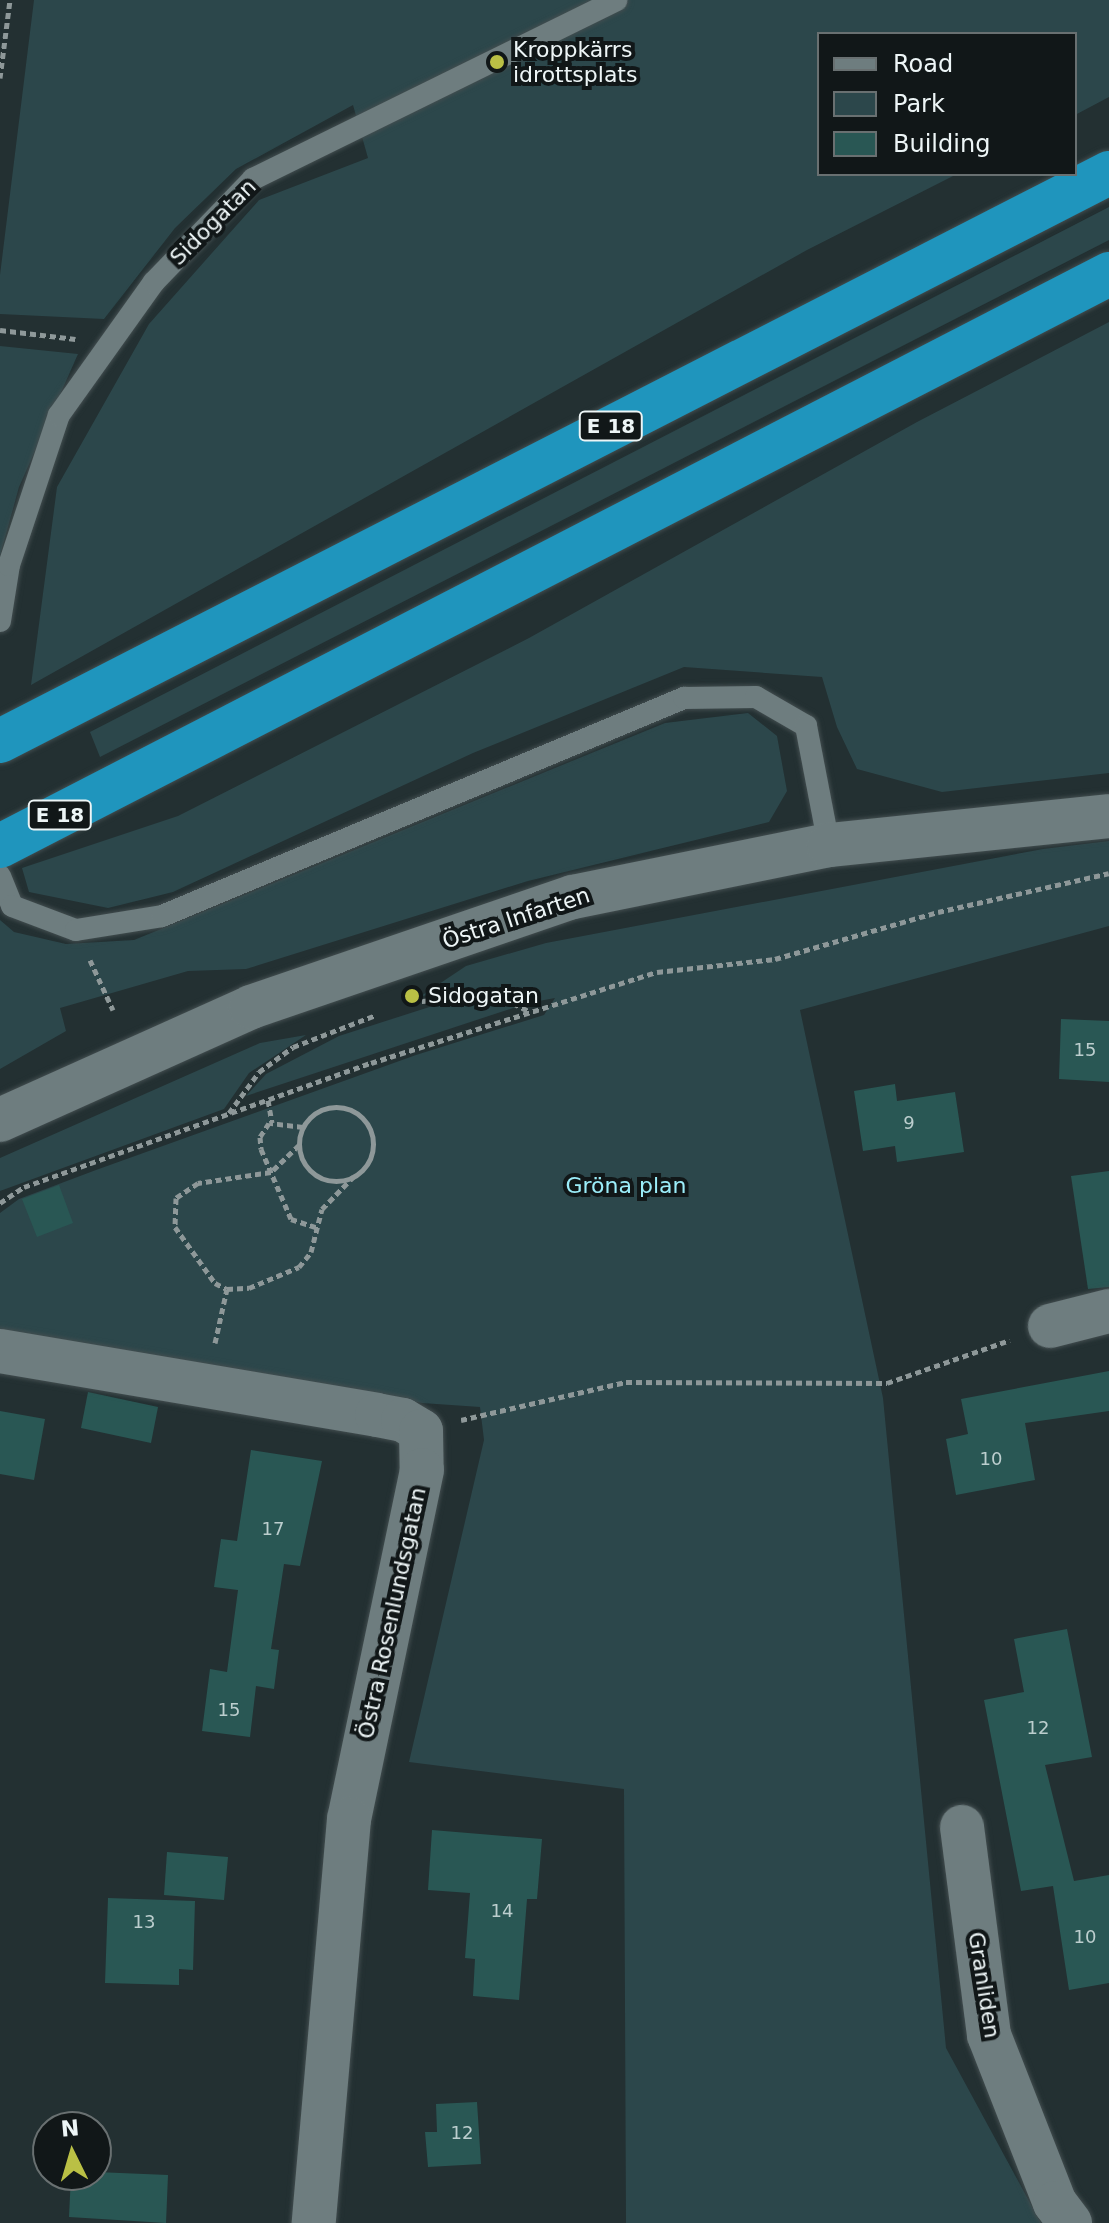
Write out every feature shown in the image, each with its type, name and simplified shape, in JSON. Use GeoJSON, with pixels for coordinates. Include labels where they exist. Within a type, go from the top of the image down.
{"type":"FeatureCollection","features":[{"type":"Feature","properties":{"kind":"highway","name":"E 18"},"geometry":{"type":"LineString","coordinates":[[0,741],[1109,173]]}},
{"type":"Feature","properties":{"kind":"highway","name":"E 18"},"geometry":{"type":"LineString","coordinates":[[0,846],[1109,274]]}},
{"type":"Feature","properties":{"kind":"street","name":"Östra Infarten"},"geometry":{"type":"LineString","coordinates":[[0,1120],[251,1007],[573,897],[829,845],[1109,816]]}},
{"type":"Feature","properties":{"kind":"street"},"geometry":{"type":"LineString","coordinates":[[1050,1326],[1109,1311]]}},
{"type":"Feature","properties":{"kind":"street"},"geometry":{"type":"LineString","coordinates":[[0,1351],[403,1420],[421,1431]]}},
{"type":"Feature","properties":{"kind":"street","name":"Östra Rosenlundsgatan"},"geometry":{"type":"LineString","coordinates":[[314,2223],[349,1819],[422,1470],[421,1431]]}},
{"type":"Feature","properties":{"kind":"street","name":"Granliden"},"geometry":{"type":"LineString","coordinates":[[962,1827],[989,2035],[1055,2203],[1070,2223]]}},
{"type":"Feature","properties":{"kind":"lane","name":"Sidogatan"},"geometry":{"type":"LineString","coordinates":[[0,621],[9,565],[59,415],[154,282],[253,179],[616,0]]}},
{"type":"Feature","properties":{"kind":"lane"},"geometry":{"type":"LineString","coordinates":[[0,876],[12,906],[76,930],[162,916],[684,698],[756,697],[806,726],[829,845]]}},
{"type":"Feature","properties":{"kind":"path"},"geometry":{"type":"LineString","coordinates":[[0,78],[10,0]]}},
{"type":"Feature","properties":{"kind":"path"},"geometry":{"type":"LineString","coordinates":[[0,330],[110,343]]}},
{"type":"Feature","properties":{"kind":"path"},"geometry":{"type":"LineString","coordinates":[[0,1203],[24,1187],[268,1100],[529,1011],[657,972],[775,959],[994,897],[1109,873]]}},
{"type":"Feature","properties":{"kind":"path"},"geometry":{"type":"LineString","coordinates":[[76,930],[113,1010]]}},
{"type":"Feature","properties":{"kind":"path"},"geometry":{"type":"LineString","coordinates":[[396,1008],[481,994],[516,1001],[529,1011]]}},
{"type":"Feature","properties":{"kind":"path"},"geometry":{"type":"LineString","coordinates":[[229,1114],[259,1072],[293,1047],[381,1014]]}},
{"type":"Feature","properties":{"kind":"path"},"geometry":{"type":"LineString","coordinates":[[268,1100],[272,1123]]}},
{"type":"Feature","properties":{"kind":"path"},"geometry":{"type":"LineString","coordinates":[[299,1145],[271,1172],[198,1183],[180,1194],[172,1208],[175,1227],[196,1261],[227,1289],[249,1288],[299,1267],[311,1252],[322,1209],[367,1165],[373,1148],[371,1129],[359,1115],[342,1107],[324,1109],[303,1127],[299,1145],[304,1163],[317,1176],[335,1181],[353,1177]]}},
{"type":"Feature","properties":{"kind":"path"},"geometry":{"type":"LineString","coordinates":[[272,1123],[303,1127]]}},
{"type":"Feature","properties":{"kind":"path"},"geometry":{"type":"LineString","coordinates":[[272,1123],[260,1137],[271,1172],[291,1219],[316,1227]]}},
{"type":"Feature","properties":{"kind":"path"},"geometry":{"type":"LineString","coordinates":[[209,1386],[227,1289]]}},
{"type":"Feature","properties":{"kind":"path"},"geometry":{"type":"LineString","coordinates":[[421,1431],[626,1382],[887,1383],[1050,1326]]}},
{"type":"Feature","properties":{"kind":"green space"},"geometry":{"type":"Polygon","coordinates":[[[34,0],[1109,0],[1109,97],[1077,114],[1077,32],[817,32],[817,176],[953,176],[807,250],[31,685],[57,487],[149,324],[259,200],[368,158],[353,105],[236,169],[175,228],[104,319],[0,314],[0,275],[34,0]]]}},
{"type":"Feature","properties":{"kind":"green space"},"geometry":{"type":"Polygon","coordinates":[[[1109,207],[1109,240],[100,757],[90,732],[1109,207]]]}},
{"type":"Feature","properties":{"kind":"green space"},"geometry":{"type":"Polygon","coordinates":[[[1109,322],[1109,773],[942,792],[857,769],[837,727],[822,677],[684,667],[473,753],[173,892],[108,908],[29,892],[22,868],[178,816],[529,638],[917,422],[1109,322]]]}},
{"type":"Feature","properties":{"kind":"green space"},"geometry":{"type":"Polygon","coordinates":[[[0,346],[78,354],[19,487],[0,556],[0,346]]]}},
{"type":"Feature","properties":{"kind":"green space"},"geometry":{"type":"Polygon","coordinates":[[[748,713],[777,736],[787,791],[769,822],[528,881],[246,969],[188,971],[60,1008],[66,1031],[0,1069],[0,920],[14,932],[66,944],[134,940],[665,723],[748,713]]]}},
{"type":"Feature","properties":{"kind":"green space","name":"Gröna plan"},"geometry":{"type":"Polygon","coordinates":[[[1109,841],[1109,926],[800,1010],[883,1398],[946,2048],[1041,2223],[626,2223],[624,1789],[409,1762],[484,1440],[480,1407],[422,1403],[0,1335],[0,1213],[19,1199],[96,1170],[416,1055],[544,1015],[555,998],[528,1003],[507,992],[486,989],[421,996],[466,966],[546,943],[1043,849],[1109,841]]]}},
{"type":"Feature","properties":{"kind":"green space"},"geometry":{"type":"Polygon","coordinates":[[[486,1000],[516,1007],[246,1096],[266,1074],[339,1036],[445,1002],[486,1000]]]}},
{"type":"Feature","properties":{"kind":"green space"},"geometry":{"type":"Polygon","coordinates":[[[306,1035],[249,1073],[224,1109],[0,1191],[0,1158],[260,1043],[306,1035]]]}},
{"type":"Feature","properties":{"kind":"building"},"geometry":{"type":"Polygon","coordinates":[[[1061,1019],[1109,1021],[1109,1082],[1059,1079],[1061,1019]]]}},
{"type":"Feature","properties":{"kind":"building"},"geometry":{"type":"Polygon","coordinates":[[[895,1084],[897,1101],[955,1092],[964,1152],[897,1162],[895,1146],[863,1151],[854,1091],[895,1084]]]}},
{"type":"Feature","properties":{"kind":"building"},"geometry":{"type":"Polygon","coordinates":[[[1109,1171],[1109,1287],[1088,1289],[1071,1176],[1109,1171]]]}},
{"type":"Feature","properties":{"kind":"building"},"geometry":{"type":"Polygon","coordinates":[[[59,1185],[73,1223],[37,1237],[22,1199],[59,1185]]]}},
{"type":"Feature","properties":{"kind":"building"},"geometry":{"type":"Polygon","coordinates":[[[1109,1371],[1109,1411],[1025,1423],[1035,1480],[956,1495],[946,1439],[968,1434],[961,1399],[1109,1371]]]}},
{"type":"Feature","properties":{"kind":"building"},"geometry":{"type":"Polygon","coordinates":[[[88,1392],[158,1407],[151,1443],[81,1428],[88,1392]]]}},
{"type":"Feature","properties":{"kind":"building"},"geometry":{"type":"Polygon","coordinates":[[[0,1411],[45,1419],[34,1480],[0,1474],[0,1411]]]}},
{"type":"Feature","properties":{"kind":"building"},"geometry":{"type":"Polygon","coordinates":[[[251,1450],[322,1461],[300,1566],[284,1564],[271,1649],[279,1650],[274,1689],[256,1686],[250,1737],[202,1731],[210,1669],[227,1672],[238,1590],[214,1587],[221,1539],[237,1541],[251,1450]]]}},
{"type":"Feature","properties":{"kind":"building"},"geometry":{"type":"Polygon","coordinates":[[[1067,1629],[1092,1757],[1045,1765],[1074,1881],[1109,1875],[1109,1983],[1069,1990],[1053,1886],[1021,1891],[984,1700],[1024,1692],[1014,1639],[1067,1629]]]}},
{"type":"Feature","properties":{"kind":"building"},"geometry":{"type":"Polygon","coordinates":[[[432,1830],[542,1839],[537,1899],[527,1899],[519,2000],[473,1996],[475,1959],[465,1958],[470,1893],[428,1890],[432,1830]]]}},
{"type":"Feature","properties":{"kind":"building"},"geometry":{"type":"Polygon","coordinates":[[[167,1852],[228,1857],[224,1900],[164,1895],[167,1852]]]}},
{"type":"Feature","properties":{"kind":"building"},"geometry":{"type":"Polygon","coordinates":[[[108,1898],[195,1901],[193,1970],[179,1969],[179,1985],[105,1983],[108,1898]]]}},
{"type":"Feature","properties":{"kind":"building"},"geometry":{"type":"Polygon","coordinates":[[[477,2102],[481,2164],[428,2167],[425,2132],[437,2132],[436,2104],[477,2102]]]}},
{"type":"Feature","properties":{"kind":"building"},"geometry":{"type":"Polygon","coordinates":[[[112,2173],[168,2175],[166,2223],[69,2217],[70,2191],[112,2191],[112,2173]]]}},
{"type":"Feature","properties":{"kind":"place","name":"Kroppkärrs idrottsplats"},"geometry":{"type":"Point","coordinates":[497,62]}},
{"type":"Feature","properties":{"kind":"place","name":"Sidogatan"},"geometry":{"type":"Point","coordinates":[412,996]}}]}
